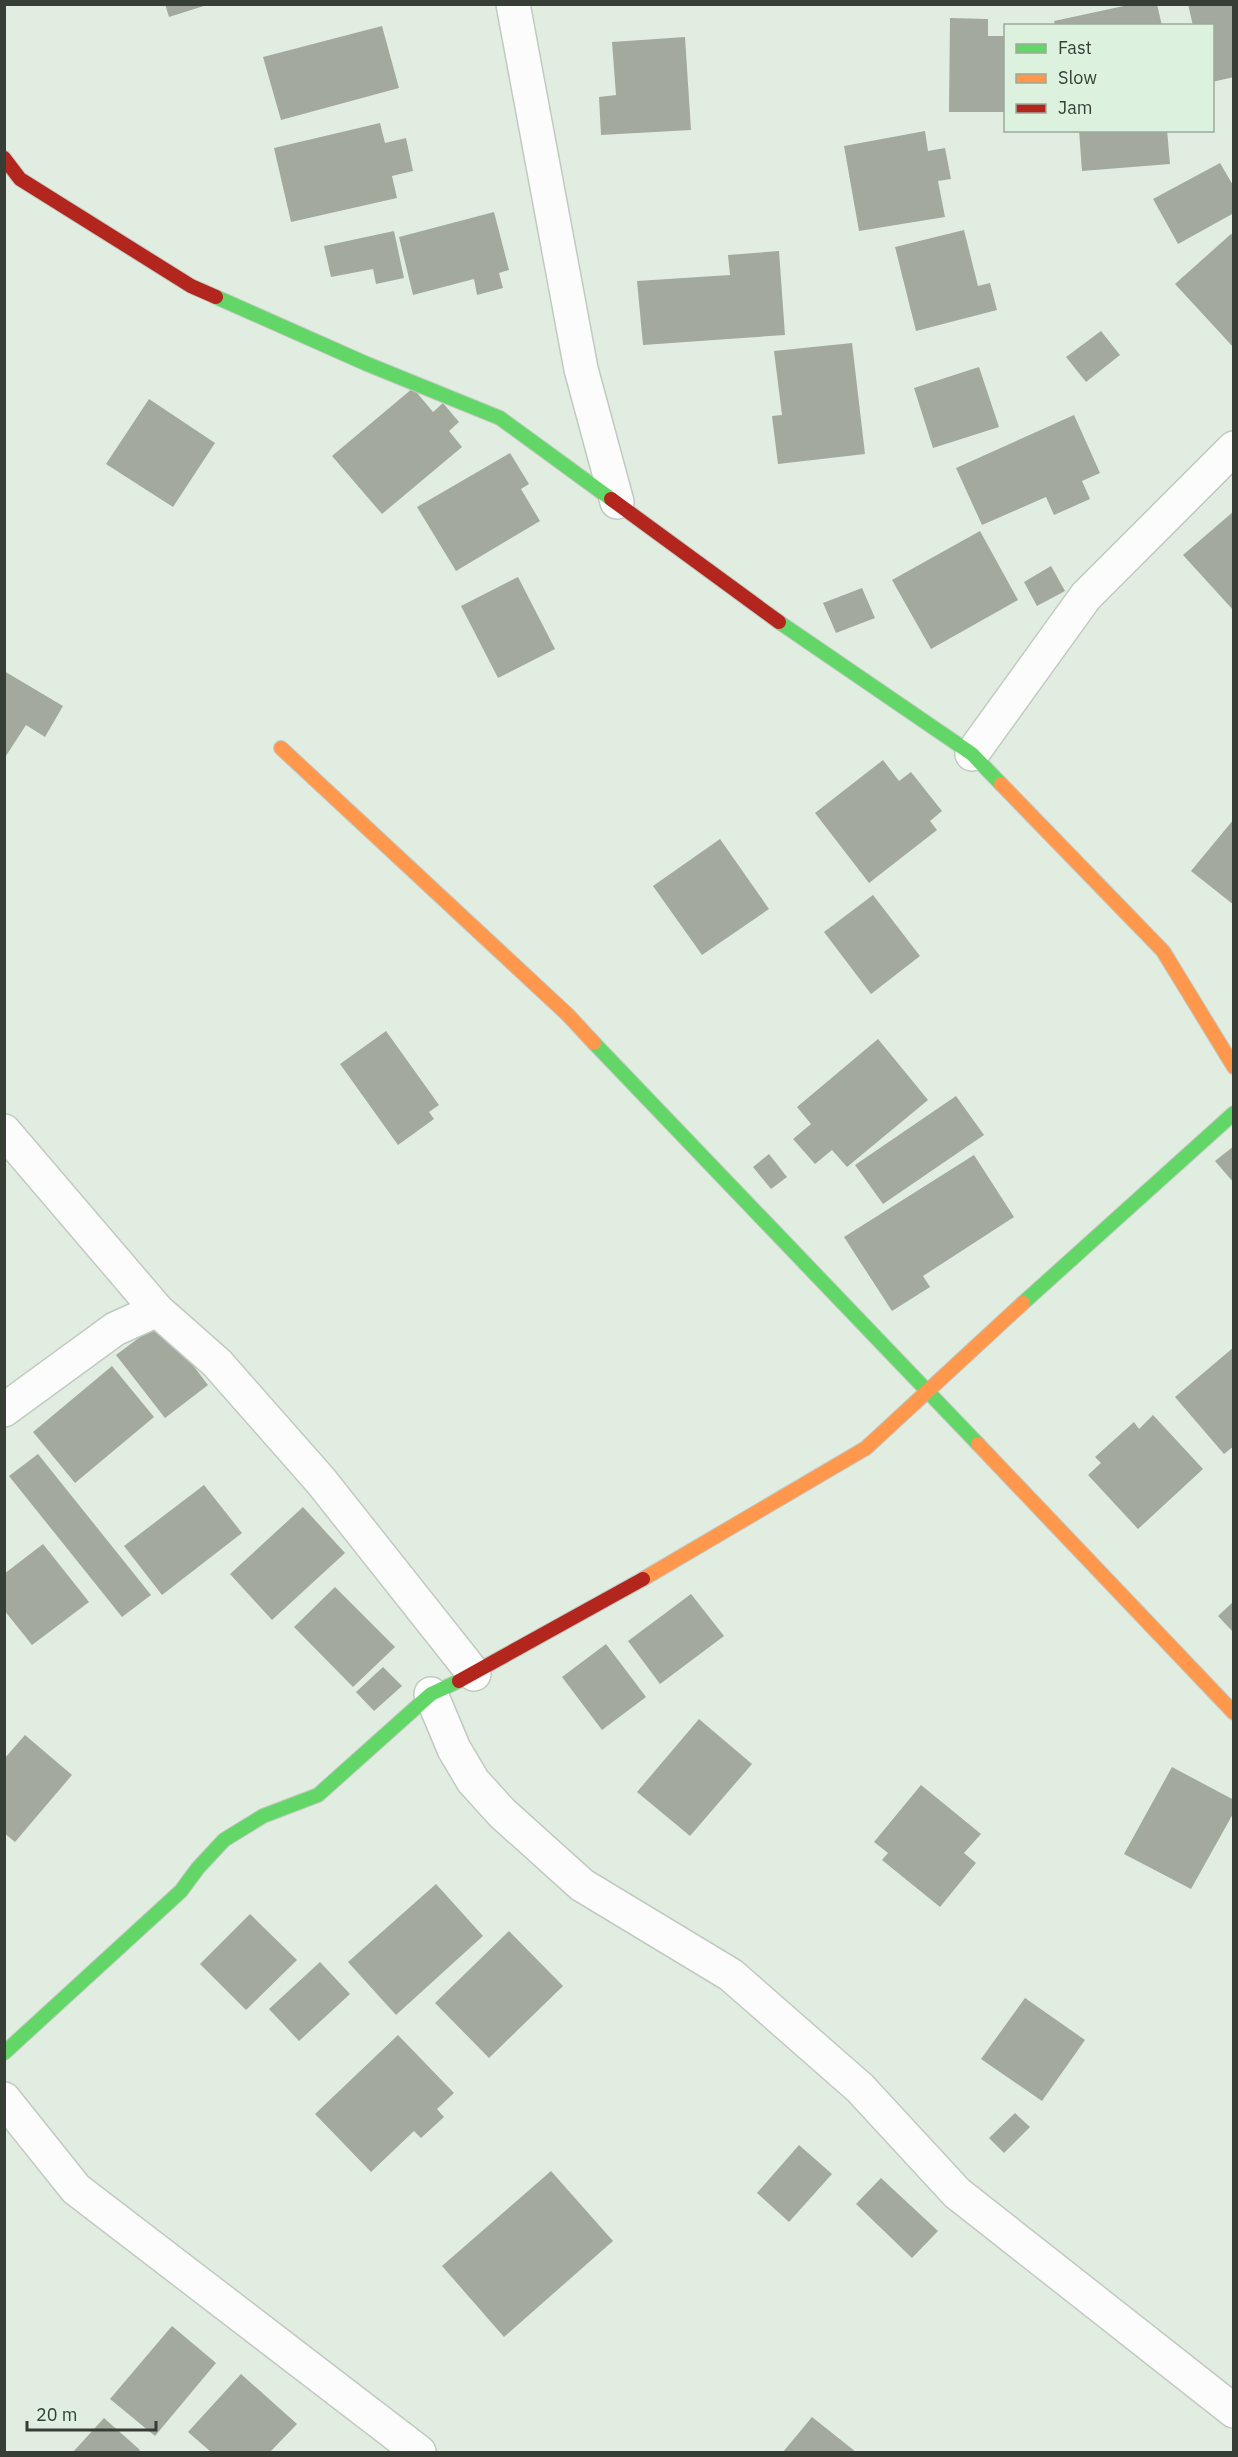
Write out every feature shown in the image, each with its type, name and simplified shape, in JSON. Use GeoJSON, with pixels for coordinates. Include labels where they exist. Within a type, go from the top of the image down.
{"type":"FeatureCollection","features":[{"type":"Feature","properties":{"kind":"street"},"geometry":{"type":"LineString","coordinates":[[513,4],[581,369],[618,502]]}},
{"type":"Feature","properties":{"kind":"street"},"geometry":{"type":"LineString","coordinates":[[10,177],[191,286],[367,364],[500,418],[814,647],[972,754],[1163,951],[1233,1067]]}},
{"type":"Feature","properties":{"kind":"street"},"geometry":{"type":"LineString","coordinates":[[972,754],[1086,596],[1233,448]]}},
{"type":"Feature","properties":{"kind":"street"},"geometry":{"type":"LineString","coordinates":[[281,748],[568,1015],[926,1392],[1088,1557],[1233,1713]]}},
{"type":"Feature","properties":{"kind":"street"},"geometry":{"type":"LineString","coordinates":[[4,2053],[181,1891],[198,1868],[224,1840],[262,1816],[318,1795],[431,1694],[474,1674],[693,1551],[866,1448],[1233,1113]]}},
{"type":"Feature","properties":{"kind":"street"},"geometry":{"type":"LineString","coordinates":[[4,1131],[157,1310],[217,1363],[321,1481],[474,1674]]}},
{"type":"Feature","properties":{"kind":"street"},"geometry":{"type":"LineString","coordinates":[[4,1410],[115,1329],[157,1310]]}},
{"type":"Feature","properties":{"kind":"street"},"geometry":{"type":"LineString","coordinates":[[431,1694],[454,1749],[473,1781],[502,1813],[582,1885],[731,1975],[860,2088],[957,2193],[1233,2411]]}},
{"type":"Feature","properties":{"kind":"street"},"geometry":{"type":"LineString","coordinates":[[4,2099],[76,2189],[419,2452]]}},
{"type":"Feature","properties":{"kind":"building"},"geometry":{"type":"Polygon","coordinates":[[[165,4],[207,4],[207,5],[169,17],[165,4]]]}},
{"type":"Feature","properties":{"kind":"building"},"geometry":{"type":"Polygon","coordinates":[[[1133,4],[1157,4],[1162,24],[1055,24],[1054,21],[1133,4]]]}},
{"type":"Feature","properties":{"kind":"building"},"geometry":{"type":"Polygon","coordinates":[[[1188,4],[1234,4],[1234,77],[1214,82],[1214,24],[1193,24],[1188,4]]]}},
{"type":"Feature","properties":{"kind":"building"},"geometry":{"type":"Polygon","coordinates":[[[950,18],[988,19],[988,36],[1004,36],[1004,112],[949,112],[950,18]]]}},
{"type":"Feature","properties":{"kind":"building"},"geometry":{"type":"Polygon","coordinates":[[[382,26],[399,88],[281,120],[263,57],[382,26]]]}},
{"type":"Feature","properties":{"kind":"building"},"geometry":{"type":"Polygon","coordinates":[[[685,37],[691,130],[601,135],[599,97],[616,95],[612,42],[685,37]]]}},
{"type":"Feature","properties":{"kind":"building"},"geometry":{"type":"Polygon","coordinates":[[[380,123],[385,143],[406,138],[413,171],[392,176],[397,198],[291,222],[274,148],[380,123]]]}},
{"type":"Feature","properties":{"kind":"building"},"geometry":{"type":"Polygon","coordinates":[[[925,131],[928,151],[945,148],[951,179],[938,181],[945,217],[859,231],[844,146],[925,131]]]}},
{"type":"Feature","properties":{"kind":"building"},"geometry":{"type":"Polygon","coordinates":[[[1079,132],[1167,132],[1170,164],[1082,171],[1079,132]]]}},
{"type":"Feature","properties":{"kind":"building"},"geometry":{"type":"Polygon","coordinates":[[[1220,163],[1234,187],[1234,213],[1178,244],[1153,199],[1220,163]]]}},
{"type":"Feature","properties":{"kind":"building"},"geometry":{"type":"Polygon","coordinates":[[[494,212],[509,270],[499,273],[503,288],[477,295],[474,279],[413,295],[399,237],[494,212]]]}},
{"type":"Feature","properties":{"kind":"building"},"geometry":{"type":"Polygon","coordinates":[[[964,230],[978,286],[990,283],[997,310],[916,331],[895,247],[964,230]]]}},
{"type":"Feature","properties":{"kind":"building"},"geometry":{"type":"Polygon","coordinates":[[[394,231],[404,278],[376,284],[373,269],[331,277],[324,246],[394,231]]]}},
{"type":"Feature","properties":{"kind":"building"},"geometry":{"type":"Polygon","coordinates":[[[1231,234],[1234,236],[1234,348],[1175,284],[1231,234]]]}},
{"type":"Feature","properties":{"kind":"building"},"geometry":{"type":"Polygon","coordinates":[[[779,251],[785,335],[643,345],[637,281],[730,275],[728,255],[779,251]]]}},
{"type":"Feature","properties":{"kind":"building"},"geometry":{"type":"Polygon","coordinates":[[[1101,331],[1120,355],[1086,382],[1066,357],[1101,331]]]}},
{"type":"Feature","properties":{"kind":"building"},"geometry":{"type":"Polygon","coordinates":[[[852,343],[865,454],[778,464],[772,416],[782,415],[774,351],[852,343]]]}},
{"type":"Feature","properties":{"kind":"building"},"geometry":{"type":"Polygon","coordinates":[[[979,367],[999,427],[933,448],[914,388],[979,367]]]}},
{"type":"Feature","properties":{"kind":"building"},"geometry":{"type":"Polygon","coordinates":[[[413,388],[433,412],[443,403],[459,422],[449,431],[462,447],[382,514],[332,456],[413,388]]]}},
{"type":"Feature","properties":{"kind":"building"},"geometry":{"type":"Polygon","coordinates":[[[149,399],[215,443],[173,507],[106,464],[149,399]]]}},
{"type":"Feature","properties":{"kind":"building"},"geometry":{"type":"Polygon","coordinates":[[[1074,415],[1100,473],[1082,481],[1090,499],[1054,515],[1046,497],[982,525],[956,468],[1074,415]]]}},
{"type":"Feature","properties":{"kind":"building"},"geometry":{"type":"Polygon","coordinates":[[[510,453],[529,484],[521,489],[540,521],[456,571],[417,507],[510,453]]]}},
{"type":"Feature","properties":{"kind":"building"},"geometry":{"type":"Polygon","coordinates":[[[1234,511],[1234,611],[1183,555],[1234,511]]]}},
{"type":"Feature","properties":{"kind":"building"},"geometry":{"type":"Polygon","coordinates":[[[980,531],[1018,600],[931,649],[892,580],[980,531]]]}},
{"type":"Feature","properties":{"kind":"building"},"geometry":{"type":"Polygon","coordinates":[[[1051,566],[1065,591],[1037,606],[1024,582],[1051,566]]]}},
{"type":"Feature","properties":{"kind":"building"},"geometry":{"type":"Polygon","coordinates":[[[518,577],[555,649],[498,678],[461,606],[518,577]]]}},
{"type":"Feature","properties":{"kind":"building"},"geometry":{"type":"Polygon","coordinates":[[[862,588],[875,618],[836,633],[823,603],[862,588]]]}},
{"type":"Feature","properties":{"kind":"building"},"geometry":{"type":"Polygon","coordinates":[[[4,671],[63,706],[45,737],[26,725],[4,759],[4,671]]]}},
{"type":"Feature","properties":{"kind":"building"},"geometry":{"type":"Polygon","coordinates":[[[883,760],[899,781],[911,772],[942,811],[930,821],[937,830],[869,883],[815,813],[883,760]]]}},
{"type":"Feature","properties":{"kind":"building"},"geometry":{"type":"Polygon","coordinates":[[[1234,819],[1234,905],[1191,871],[1234,819]]]}},
{"type":"Feature","properties":{"kind":"building"},"geometry":{"type":"Polygon","coordinates":[[[720,839],[769,909],[702,955],[653,886],[720,839]]]}},
{"type":"Feature","properties":{"kind":"building"},"geometry":{"type":"Polygon","coordinates":[[[873,895],[920,956],[871,994],[824,932],[873,895]]]}},
{"type":"Feature","properties":{"kind":"building"},"geometry":{"type":"Polygon","coordinates":[[[386,1031],[439,1105],[429,1112],[434,1119],[398,1145],[340,1064],[386,1031]]]}},
{"type":"Feature","properties":{"kind":"building"},"geometry":{"type":"Polygon","coordinates":[[[878,1039],[928,1100],[847,1167],[832,1150],[815,1164],[793,1139],[811,1124],[797,1107],[878,1039]]]}},
{"type":"Feature","properties":{"kind":"building"},"geometry":{"type":"Polygon","coordinates":[[[956,1096],[984,1135],[883,1204],[855,1165],[956,1096]]]}},
{"type":"Feature","properties":{"kind":"building"},"geometry":{"type":"Polygon","coordinates":[[[1234,1146],[1234,1183],[1215,1161],[1234,1146]]]}},
{"type":"Feature","properties":{"kind":"building"},"geometry":{"type":"Polygon","coordinates":[[[769,1154],[787,1177],[771,1189],[753,1167],[769,1154]]]}},
{"type":"Feature","properties":{"kind":"building"},"geometry":{"type":"Polygon","coordinates":[[[974,1155],[1014,1217],[923,1276],[930,1287],[892,1311],[844,1237],[974,1155]]]}},
{"type":"Feature","properties":{"kind":"building"},"geometry":{"type":"Polygon","coordinates":[[[160,1322],[208,1385],[165,1418],[116,1355],[160,1322]]]}},
{"type":"Feature","properties":{"kind":"building"},"geometry":{"type":"Polygon","coordinates":[[[1234,1347],[1234,1446],[1224,1454],[1175,1397],[1234,1347]]]}},
{"type":"Feature","properties":{"kind":"building"},"geometry":{"type":"Polygon","coordinates":[[[112,1366],[154,1417],[75,1483],[33,1432],[112,1366]]]}},
{"type":"Feature","properties":{"kind":"building"},"geometry":{"type":"Polygon","coordinates":[[[1153,1415],[1203,1469],[1138,1529],[1088,1475],[1101,1463],[1095,1457],[1134,1422],[1139,1429],[1153,1415]]]}},
{"type":"Feature","properties":{"kind":"building"},"geometry":{"type":"Polygon","coordinates":[[[38,1454],[151,1595],[122,1617],[9,1476],[38,1454]]]}},
{"type":"Feature","properties":{"kind":"building"},"geometry":{"type":"Polygon","coordinates":[[[204,1485],[242,1533],[162,1595],[124,1546],[204,1485]]]}},
{"type":"Feature","properties":{"kind":"building"},"geometry":{"type":"Polygon","coordinates":[[[303,1507],[345,1553],[272,1620],[230,1574],[303,1507]]]}},
{"type":"Feature","properties":{"kind":"building"},"geometry":{"type":"Polygon","coordinates":[[[43,1544],[89,1602],[32,1645],[4,1610],[4,1574],[43,1544]]]}},
{"type":"Feature","properties":{"kind":"building"},"geometry":{"type":"Polygon","coordinates":[[[335,1587],[395,1647],[353,1687],[294,1627],[335,1587]]]}},
{"type":"Feature","properties":{"kind":"building"},"geometry":{"type":"Polygon","coordinates":[[[691,1594],[724,1636],[660,1684],[628,1641],[691,1594]]]}},
{"type":"Feature","properties":{"kind":"building"},"geometry":{"type":"Polygon","coordinates":[[[1234,1601],[1234,1633],[1218,1616],[1234,1601]]]}},
{"type":"Feature","properties":{"kind":"building"},"geometry":{"type":"Polygon","coordinates":[[[606,1644],[646,1697],[602,1730],[562,1677],[606,1644]]]}},
{"type":"Feature","properties":{"kind":"building"},"geometry":{"type":"Polygon","coordinates":[[[383,1667],[402,1686],[374,1711],[356,1692],[383,1667]]]}},
{"type":"Feature","properties":{"kind":"building"},"geometry":{"type":"Polygon","coordinates":[[[699,1719],[752,1764],[690,1836],[637,1792],[699,1719]]]}},
{"type":"Feature","properties":{"kind":"building"},"geometry":{"type":"Polygon","coordinates":[[[25,1735],[72,1775],[15,1842],[4,1833],[4,1759],[25,1735]]]}},
{"type":"Feature","properties":{"kind":"building"},"geometry":{"type":"Polygon","coordinates":[[[1172,1767],[1234,1800],[1234,1812],[1191,1889],[1124,1854],[1172,1767]]]}},
{"type":"Feature","properties":{"kind":"building"},"geometry":{"type":"Polygon","coordinates":[[[921,1785],[981,1834],[964,1853],[976,1863],[940,1907],[882,1860],[888,1853],[874,1842],[921,1785]]]}},
{"type":"Feature","properties":{"kind":"building"},"geometry":{"type":"Polygon","coordinates":[[[436,1884],[483,1936],[396,2015],[348,1962],[436,1884]]]}},
{"type":"Feature","properties":{"kind":"building"},"geometry":{"type":"Polygon","coordinates":[[[250,1914],[297,1960],[246,2010],[200,1964],[250,1914]]]}},
{"type":"Feature","properties":{"kind":"building"},"geometry":{"type":"Polygon","coordinates":[[[509,1931],[563,1986],[489,2058],[435,2003],[509,1931]]]}},
{"type":"Feature","properties":{"kind":"building"},"geometry":{"type":"Polygon","coordinates":[[[320,1962],[350,1994],[299,2041],[269,2009],[320,1962]]]}},
{"type":"Feature","properties":{"kind":"building"},"geometry":{"type":"Polygon","coordinates":[[[1025,1998],[1085,2040],[1042,2101],[981,2059],[1025,1998]]]}},
{"type":"Feature","properties":{"kind":"building"},"geometry":{"type":"Polygon","coordinates":[[[398,2035],[454,2093],[437,2109],[444,2117],[421,2138],[414,2131],[371,2172],[315,2114],[398,2035]]]}},
{"type":"Feature","properties":{"kind":"building"},"geometry":{"type":"Polygon","coordinates":[[[1015,2113],[1030,2127],[1004,2153],[989,2138],[1015,2113]]]}},
{"type":"Feature","properties":{"kind":"building"},"geometry":{"type":"Polygon","coordinates":[[[799,2145],[832,2174],[789,2222],[757,2193],[799,2145]]]}},
{"type":"Feature","properties":{"kind":"building"},"geometry":{"type":"Polygon","coordinates":[[[551,2171],[613,2241],[504,2337],[442,2266],[551,2171]]]}},
{"type":"Feature","properties":{"kind":"building"},"geometry":{"type":"Polygon","coordinates":[[[881,2178],[938,2231],[912,2258],[856,2204],[881,2178]]]}},
{"type":"Feature","properties":{"kind":"building"},"geometry":{"type":"Polygon","coordinates":[[[172,2326],[216,2363],[155,2436],[110,2399],[172,2326]]]}},
{"type":"Feature","properties":{"kind":"building"},"geometry":{"type":"Polygon","coordinates":[[[241,2374],[297,2424],[270,2452],[211,2452],[188,2432],[241,2374]]]}},
{"type":"Feature","properties":{"kind":"building"},"geometry":{"type":"Polygon","coordinates":[[[812,2417],[856,2452],[783,2452],[812,2417]]]}},
{"type":"Feature","properties":{"kind":"building"},"geometry":{"type":"Polygon","coordinates":[[[104,2418],[140,2450],[138,2452],[73,2452],[104,2418]]]}},
{"type":"Feature","properties":{"kind":"traffic: fast"},"geometry":{"type":"LineString","coordinates":[[216,297],[367,364],[500,418],[611,499]]}},
{"type":"Feature","properties":{"kind":"traffic: fast"},"geometry":{"type":"LineString","coordinates":[[779,622],[972,754],[1001,784]]}},
{"type":"Feature","properties":{"kind":"traffic: fast"},"geometry":{"type":"LineString","coordinates":[[594,1043],[978,1444]]}},
{"type":"Feature","properties":{"kind":"traffic: fast"},"geometry":{"type":"LineString","coordinates":[[1023,1303],[1234,1113]]}},
{"type":"Feature","properties":{"kind":"traffic: fast"},"geometry":{"type":"LineString","coordinates":[[4,2053],[181,1891],[198,1868],[224,1840],[263,1816],[318,1795],[431,1694],[459,1681]]}},
{"type":"Feature","properties":{"kind":"traffic: slow"},"geometry":{"type":"LineString","coordinates":[[281,748],[568,1015],[594,1043]]}},
{"type":"Feature","properties":{"kind":"traffic: slow"},"geometry":{"type":"LineString","coordinates":[[1001,784],[1163,951],[1234,1067]]}},
{"type":"Feature","properties":{"kind":"traffic: slow"},"geometry":{"type":"LineString","coordinates":[[643,1579],[866,1448],[1023,1303]]}},
{"type":"Feature","properties":{"kind":"traffic: slow"},"geometry":{"type":"LineString","coordinates":[[978,1444],[1234,1713]]}},
{"type":"Feature","properties":{"kind":"traffic: jam"},"geometry":{"type":"LineString","coordinates":[[4,158],[20,179],[191,286],[216,297]]}},
{"type":"Feature","properties":{"kind":"traffic: jam"},"geometry":{"type":"LineString","coordinates":[[611,499],[779,622]]}},
{"type":"Feature","properties":{"kind":"traffic: jam"},"geometry":{"type":"LineString","coordinates":[[459,1681],[643,1579]]}}]}
